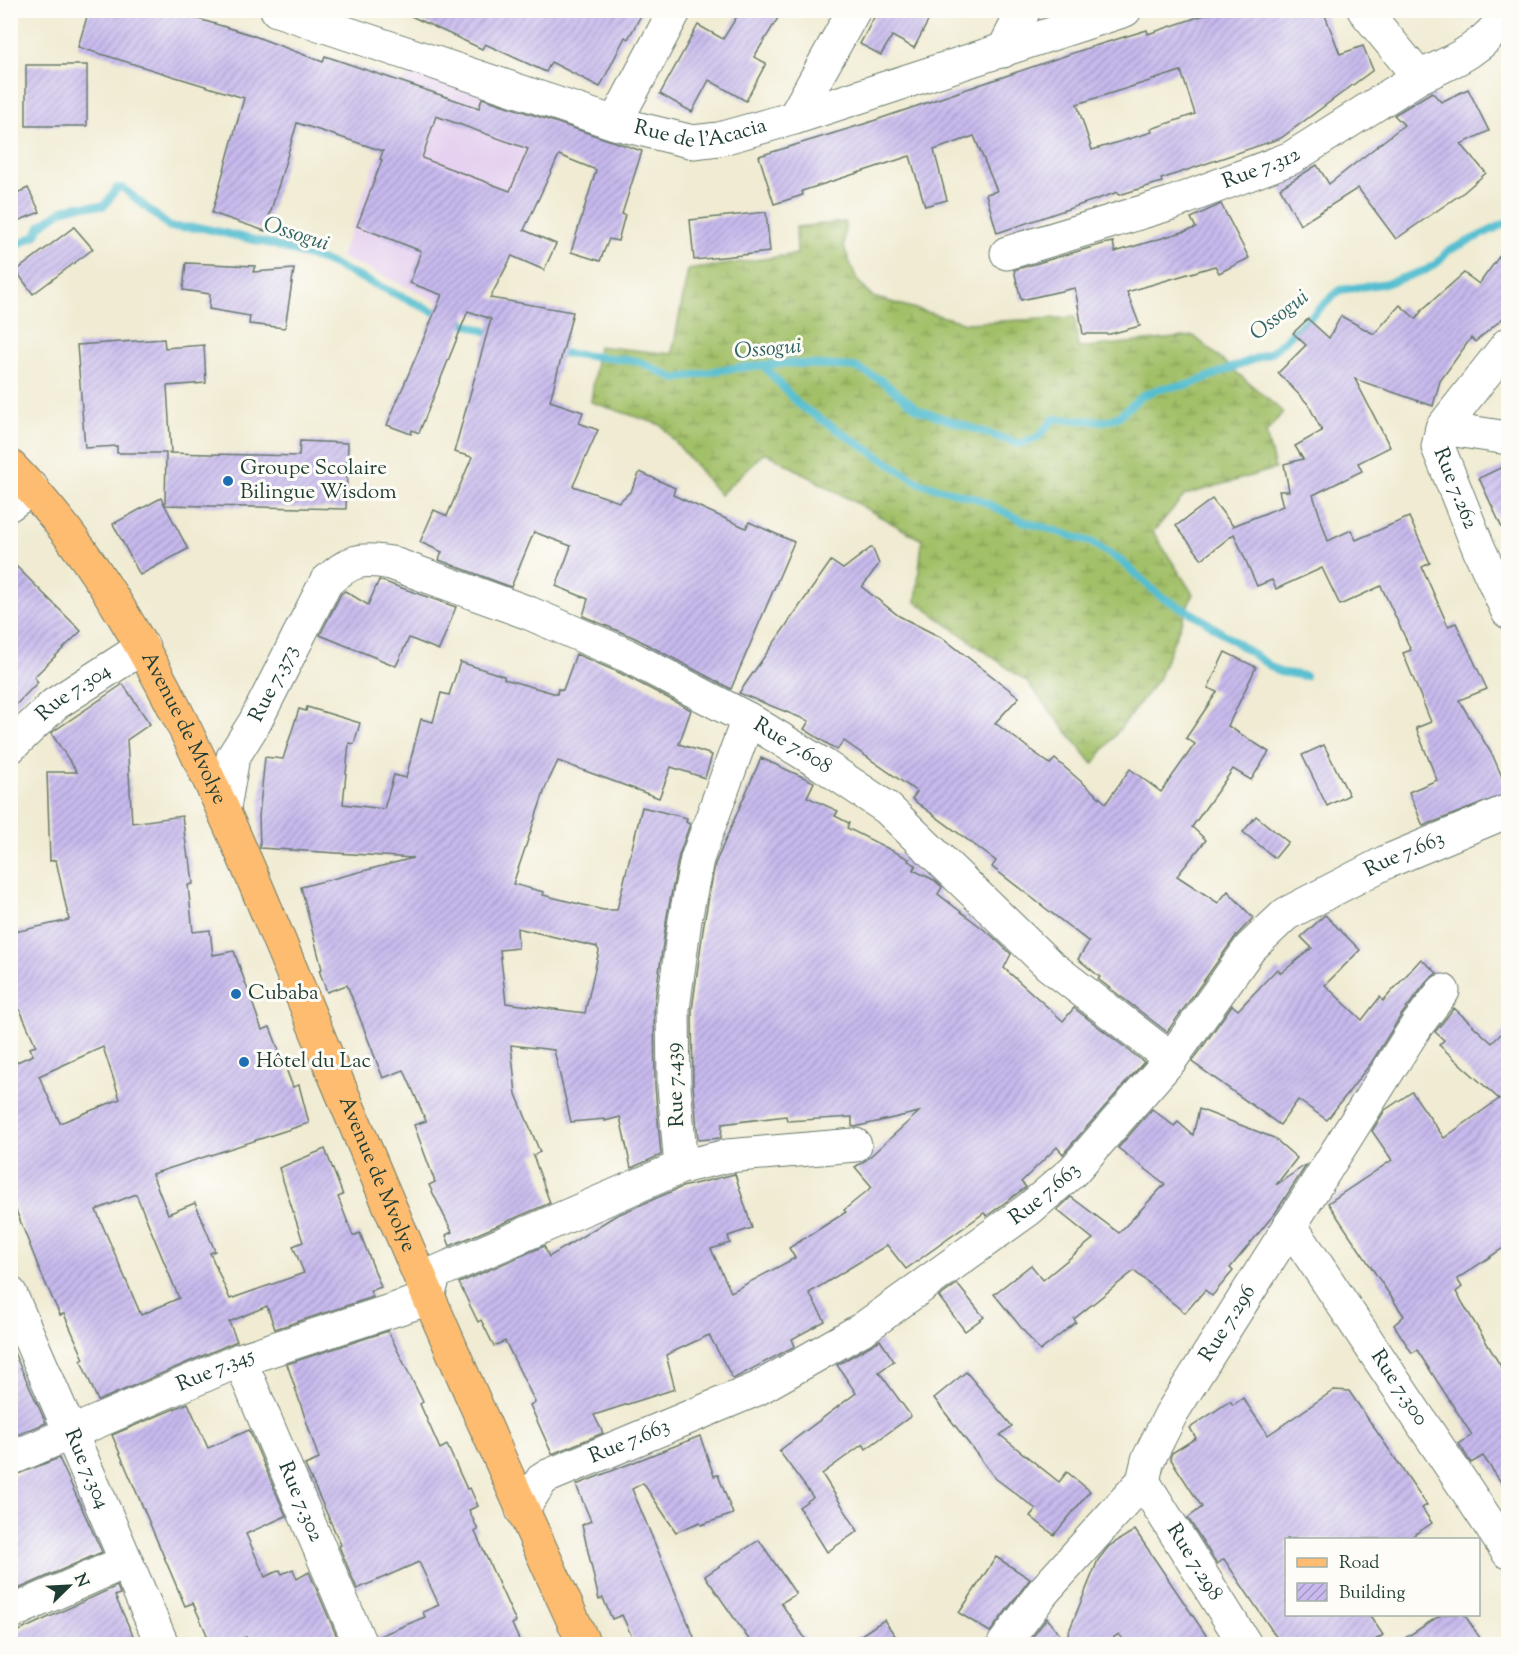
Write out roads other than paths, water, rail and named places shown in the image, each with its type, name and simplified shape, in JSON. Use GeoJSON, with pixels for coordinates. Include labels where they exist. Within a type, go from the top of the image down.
{"type":"FeatureCollection","features":[{"type":"Feature","properties":{"kind":"main road","name":"Avenue de Mvolye"},"geometry":{"type":"LineString","coordinates":[[18,486],[84,555],[143,647],[224,808],[427,1299],[584,1644]]}},
{"type":"Feature","properties":{"kind":"street","name":"Rue de l'Acacia"},"geometry":{"type":"LineString","coordinates":[[277,10],[354,22],[615,123],[693,142],[719,139],[794,118],[1125,10]]}},
{"type":"Feature","properties":{"kind":"street"},"geometry":{"type":"LineString","coordinates":[[615,123],[675,10]]}},
{"type":"Feature","properties":{"kind":"street"},"geometry":{"type":"LineString","coordinates":[[794,118],[854,10]]}},
{"type":"Feature","properties":{"kind":"street"},"geometry":{"type":"LineString","coordinates":[[1003,51],[1024,10]]}},
{"type":"Feature","properties":{"kind":"street"},"geometry":{"type":"LineString","coordinates":[[1364,10],[1419,77]]}},
{"type":"Feature","properties":{"kind":"street","name":"Rue 7.312"},"geometry":{"type":"LineString","coordinates":[[1006,253],[1172,203],[1291,158],[1419,77],[1457,60],[1495,33],[1509,12]]}},
{"type":"Feature","properties":{"kind":"street","name":"Rue 7.262"},"geometry":{"type":"LineString","coordinates":[[1509,344],[1443,428],[1438,447],[1479,549],[1509,612]]}},
{"type":"Feature","properties":{"kind":"street"},"geometry":{"type":"LineString","coordinates":[[1443,428],[1509,438]]}},
{"type":"Feature","properties":{"kind":"street","name":"Rue 7.608"},"geometry":{"type":"LineString","coordinates":[[342,568],[368,558],[391,563],[530,613],[626,655],[748,719],[887,808],[1049,965],[1170,1059]]}},
{"type":"Feature","properties":{"kind":"street","name":"Rue 7.373"},"geometry":{"type":"LineString","coordinates":[[224,808],[233,757],[255,722],[326,582],[342,568]]}},
{"type":"Feature","properties":{"kind":"street","name":"Rue 7.304"},"geometry":{"type":"LineString","coordinates":[[10,747],[55,704],[143,647]]}},
{"type":"Feature","properties":{"kind":"street","name":"Rue 7.439"},"geometry":{"type":"LineString","coordinates":[[681,1167],[674,1086],[674,1009],[685,920],[697,859],[748,719]]}},
{"type":"Feature","properties":{"kind":"street","name":"Rue 7.663"},"geometry":{"type":"LineString","coordinates":[[522,1510],[543,1479],[757,1389],[864,1328],[1029,1209],[1073,1171],[1170,1059],[1250,948],[1286,914],[1386,862],[1509,811]]}},
{"type":"Feature","properties":{"kind":"street","name":"Rue 7.296"},"geometry":{"type":"LineString","coordinates":[[1004,1644],[1043,1592],[1143,1480],[1148,1460],[1172,1414],[1290,1225],[1344,1144],[1417,1024],[1443,991]]}},
{"type":"Feature","properties":{"kind":"street"},"geometry":{"type":"LineString","coordinates":[[427,1299],[435,1273],[681,1167],[727,1156],[855,1145]]}},
{"type":"Feature","properties":{"kind":"street","name":"Rue 7.300"},"geometry":{"type":"LineString","coordinates":[[1290,1225],[1509,1552]]}},
{"type":"Feature","properties":{"kind":"street","name":"Rue 7.304"},"geometry":{"type":"LineString","coordinates":[[10,1293],[162,1644]]}},
{"type":"Feature","properties":{"kind":"street","name":"Rue 7.345"},"geometry":{"type":"LineString","coordinates":[[10,1459],[240,1360],[427,1299]]}},
{"type":"Feature","properties":{"kind":"street","name":"Rue 7.302"},"geometry":{"type":"LineString","coordinates":[[240,1360],[360,1644]]}},
{"type":"Feature","properties":{"kind":"street","name":"Rue 7.298"},"geometry":{"type":"LineString","coordinates":[[1143,1480],[1245,1644]]}},
{"type":"Feature","properties":{"kind":"street"},"geometry":{"type":"LineString","coordinates":[[10,1613],[125,1562]]}},
{"type":"Feature","properties":{"kind":"waterway","name":"Ossogui"},"geometry":{"type":"LineString","coordinates":[[10,249],[36,235],[40,226],[63,210],[76,206],[104,206],[117,188],[123,188],[170,227],[203,228],[271,244],[327,262],[443,316]]}},
{"type":"Feature","properties":{"kind":"waterway","name":"Ossogui"},"geometry":{"type":"LineString","coordinates":[[552,352],[638,361],[676,379],[720,370],[784,363],[855,367],[881,380],[919,410],[1019,444],[1038,437],[1054,419],[1105,421],[1118,417],[1143,395],[1162,388],[1188,385],[1272,352],[1340,290],[1388,283],[1426,270],[1437,263],[1448,251],[1508,222]]}},
{"type":"Feature","properties":{"kind":"waterway","name":"Ossogui"},"geometry":{"type":"LineString","coordinates":[[455,320],[496,335]]}},
{"type":"Feature","properties":{"kind":"waterway"},"geometry":{"type":"LineString","coordinates":[[763,365],[799,405],[920,483],[978,499],[1023,521],[1091,542],[1120,560],[1160,596],[1202,619],[1279,672],[1305,676]]}},
{"type":"Feature","properties":{"kind":"place","name":"Groupe Scolaire Bilingue Wisdom"},"geometry":{"type":"Point","coordinates":[228,481]}},
{"type":"Feature","properties":{"kind":"place","name":"Cubaba"},"geometry":{"type":"Point","coordinates":[236,994]}},
{"type":"Feature","properties":{"kind":"place","name":"Hôtel du Lac"},"geometry":{"type":"Point","coordinates":[244,1062]}}]}
